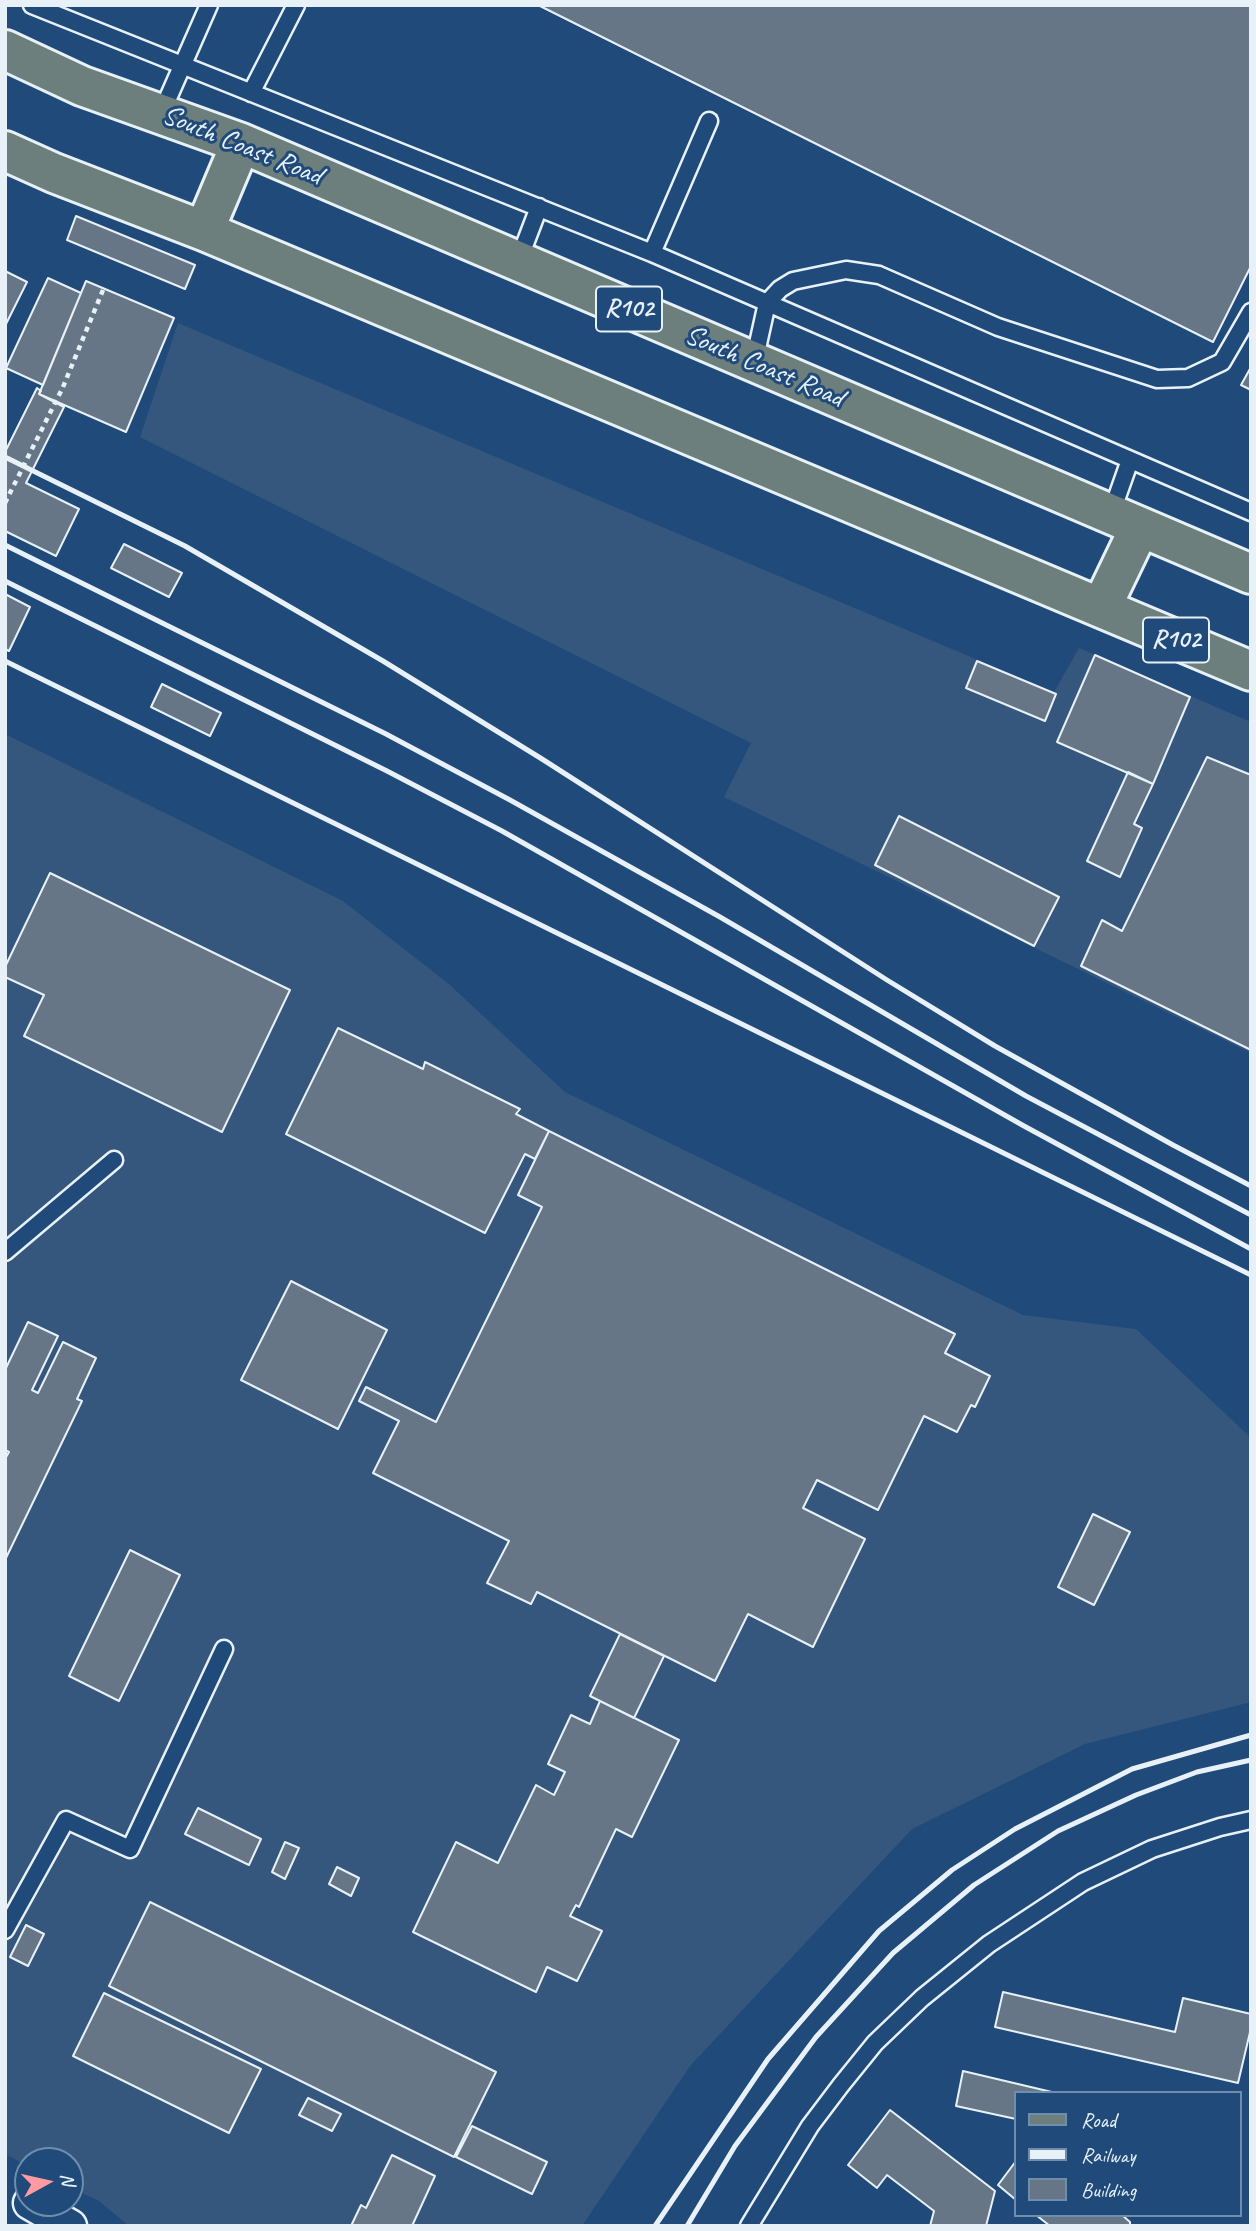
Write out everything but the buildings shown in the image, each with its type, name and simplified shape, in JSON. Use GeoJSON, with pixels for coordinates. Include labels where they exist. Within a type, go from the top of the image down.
{"type":"FeatureCollection","features":[{"type":"Feature","properties":{"kind":"main road","name":"South Coast Road"},"geometry":{"type":"LineString","coordinates":[[5,50],[82,86],[241,143],[1251,574]]}},
{"type":"Feature","properties":{"kind":"main road"},"geometry":{"type":"LineString","coordinates":[[204,232],[241,143]]}},
{"type":"Feature","properties":{"kind":"main road","name":"R102"},"geometry":{"type":"LineString","coordinates":[[5,150],[54,173],[204,232],[1251,671]]}},
{"type":"Feature","properties":{"kind":"main road"},"geometry":{"type":"LineString","coordinates":[[1101,608],[1125,521]]}},
{"type":"Feature","properties":{"kind":"street"},"geometry":{"type":"LineString","coordinates":[[55,2217],[70,2226]]}},
{"type":"Feature","properties":{"kind":"lane"},"geometry":{"type":"LineString","coordinates":[[32,5],[652,253],[1251,512]]}},
{"type":"Feature","properties":{"kind":"lane"},"geometry":{"type":"LineString","coordinates":[[161,114],[209,5]]}},
{"type":"Feature","properties":{"kind":"lane"},"geometry":{"type":"LineString","coordinates":[[251,93],[296,5]]}},
{"type":"Feature","properties":{"kind":"lane"},"geometry":{"type":"LineString","coordinates":[[652,253],[709,121]]}},
{"type":"Feature","properties":{"kind":"lane"},"geometry":{"type":"LineString","coordinates":[[518,262],[539,207]]}},
{"type":"Feature","properties":{"kind":"lane"},"geometry":{"type":"LineString","coordinates":[[754,362],[767,303],[780,289],[793,281],[846,270],[879,275],[998,327],[1157,379],[1188,379],[1222,362],[1251,312]]}},
{"type":"Feature","properties":{"kind":"lane"},"geometry":{"type":"LineString","coordinates":[[1125,521],[1130,460]]}},
{"type":"Feature","properties":{"kind":"lane"},"geometry":{"type":"LineString","coordinates":[[5,1252],[114,1160]]}},
{"type":"Feature","properties":{"kind":"lane"},"geometry":{"type":"LineString","coordinates":[[5,1930],[66,1820],[130,1849],[224,1649]]}},
{"type":"Feature","properties":{"kind":"lane"},"geometry":{"type":"LineString","coordinates":[[749,2226],[810,2126],[841,2085],[875,2042],[932,1990],[989,1944],[1083,1882],[1152,1849],[1251,1820]]}},
{"type":"Feature","properties":{"kind":"path"},"geometry":{"type":"LineString","coordinates":[[5,503],[63,387],[103,290]]}},
{"type":"Feature","properties":{"kind":"shaded area"},"geometry":{"type":"Polygon","coordinates":[[[178,323],[1054,692],[1079,648],[1251,722],[1251,1053],[724,797],[751,743],[140,437],[178,323]]]}},
{"type":"Feature","properties":{"kind":"shaded area"},"geometry":{"type":"Polygon","coordinates":[[[5,734],[343,901],[450,985],[565,1092],[1023,1315],[1136,1329],[1251,1438],[1251,1702],[1085,1744],[912,1829],[690,2066],[582,2226],[129,2226],[99,2201],[84,2194],[84,2147],[14,2147],[14,2159],[5,2154],[5,734]]]}},
{"type":"Feature","properties":{"kind":"railway"},"geometry":{"type":"LineString","coordinates":[[5,457],[185,546],[383,661],[995,1046],[1251,1186]]}},
{"type":"Feature","properties":{"kind":"railway"},"geometry":{"type":"LineString","coordinates":[[5,545],[386,734],[510,800],[720,917],[1026,1096],[1251,1215]]}},
{"type":"Feature","properties":{"kind":"railway"},"geometry":{"type":"LineString","coordinates":[[5,581],[502,831],[1024,1126],[1251,1249]]}},
{"type":"Feature","properties":{"kind":"railway"},"geometry":{"type":"LineString","coordinates":[[5,661],[1251,1275]]}},
{"type":"Feature","properties":{"kind":"railway"},"geometry":{"type":"LineString","coordinates":[[655,2226],[768,2059],[879,1931],[952,1870],[1015,1829],[1132,1769],[1251,1735]]}},
{"type":"Feature","properties":{"kind":"railway"},"geometry":{"type":"LineString","coordinates":[[687,2226],[735,2146],[816,2037],[893,1953],[974,1885],[1058,1831],[1136,1795],[1197,1772],[1251,1760]]}}]}
